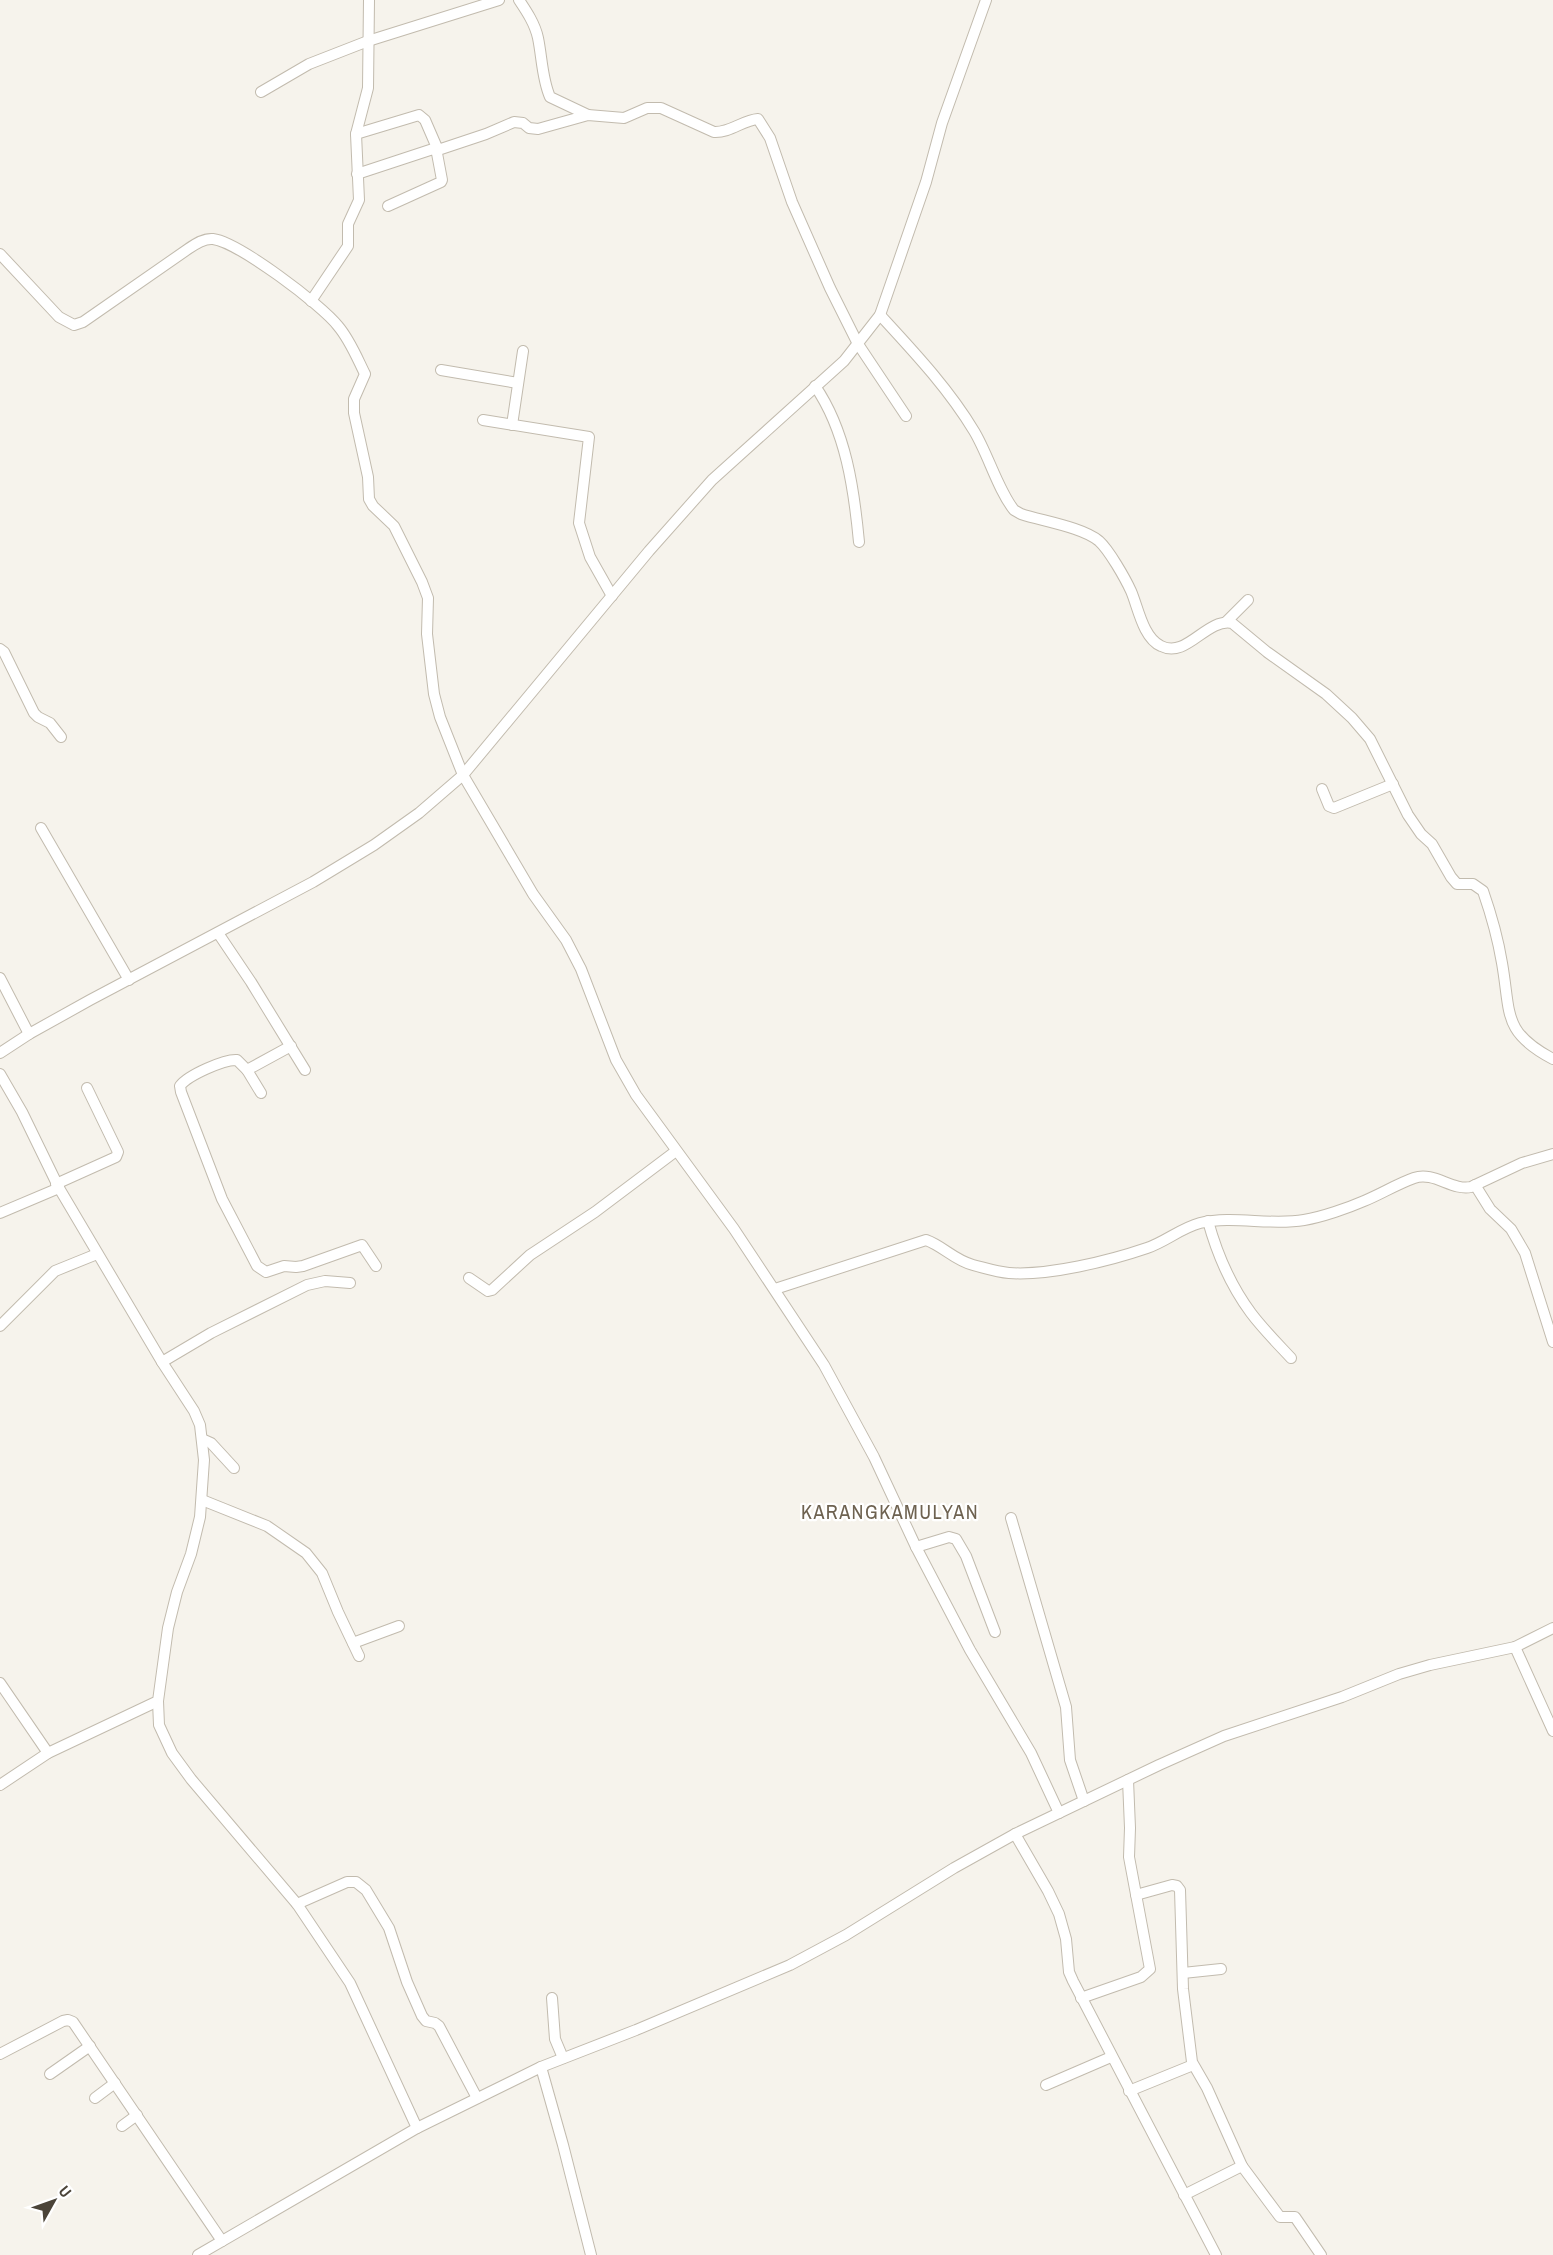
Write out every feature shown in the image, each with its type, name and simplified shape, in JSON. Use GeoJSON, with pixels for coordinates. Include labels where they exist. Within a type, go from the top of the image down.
{"type":"FeatureCollection","features":[{"type":"Feature","properties":{"kind":"street"},"geometry":{"type":"LineString","coordinates":[[311,301],[348,246],[348,224],[359,200],[356,134],[368,88],[369,0]]}},
{"type":"Feature","properties":{"kind":"street"},"geometry":{"type":"LineString","coordinates":[[261,92],[309,64],[368,41],[499,0]]}},
{"type":"Feature","properties":{"kind":"street"},"geometry":{"type":"LineString","coordinates":[[519,0],[533,23],[538,37],[539,54],[550,97],[588,115]]}},
{"type":"Feature","properties":{"kind":"street"},"geometry":{"type":"LineString","coordinates":[[0,1053],[29,1034],[313,882],[374,845],[419,813],[463,775],[649,551],[712,480],[844,361],[880,315],[926,182],[942,123],[986,0]]}},
{"type":"Feature","properties":{"kind":"street"},"geometry":{"type":"LineString","coordinates":[[357,174],[436,148],[442,150],[514,122],[538,129],[588,115],[624,118],[647,108],[657,107],[718,133],[758,119],[770,138],[792,202],[814,254],[858,344],[906,416]]}},
{"type":"Feature","properties":{"kind":"street"},"geometry":{"type":"LineString","coordinates":[[356,134],[419,116],[425,120],[436,148],[442,180],[388,206]]}},
{"type":"Feature","properties":{"kind":"street"},"geometry":{"type":"LineString","coordinates":[[2,258],[58,317],[74,325],[82,322],[200,241],[211,238],[239,249],[311,301],[338,324],[365,374],[354,399],[354,413],[368,477],[369,500],[394,526],[428,598],[427,634],[434,694],[440,717],[463,775],[533,894],[566,940],[581,969],[616,1060],[636,1095],[734,1229],[824,1365],[863,1437],[916,1547],[970,1650],[1031,1753],[1059,1813]]}},
{"type":"Feature","properties":{"kind":"street"},"geometry":{"type":"LineString","coordinates":[[880,315],[929,368],[956,404],[975,432],[1014,510],[1073,529],[1099,541],[1129,588],[1147,631],[1159,646],[1169,649],[1183,645],[1214,626],[1226,622],[1248,600]]}},
{"type":"Feature","properties":{"kind":"street"},"geometry":{"type":"LineString","coordinates":[[512,425],[523,351]]}},
{"type":"Feature","properties":{"kind":"street"},"geometry":{"type":"LineString","coordinates":[[441,370],[518,383]]}},
{"type":"Feature","properties":{"kind":"street"},"geometry":{"type":"LineString","coordinates":[[815,386],[824,399],[843,450],[854,490],[859,542]]}},
{"type":"Feature","properties":{"kind":"street"},"geometry":{"type":"LineString","coordinates":[[483,420],[589,437],[579,523],[590,557],[612,596]]}},
{"type":"Feature","properties":{"kind":"street"},"geometry":{"type":"LineString","coordinates":[[1226,622],[1237,626],[1267,652],[1326,694],[1352,718],[1370,739],[1408,815],[1421,834],[1432,844],[1450,877],[1457,884],[1473,884],[1483,891],[1502,963],[1508,1012],[1515,1027],[1530,1046],[1553,1059]]}},
{"type":"Feature","properties":{"kind":"street"},"geometry":{"type":"LineString","coordinates":[[0,649],[4,652],[34,713],[50,723],[61,737]]}},
{"type":"Feature","properties":{"kind":"street"},"geometry":{"type":"LineString","coordinates":[[1322,789],[1329,806],[1334,808],[1393,784]]}},
{"type":"Feature","properties":{"kind":"street"},"geometry":{"type":"LineString","coordinates":[[41,828],[129,980]]}},
{"type":"Feature","properties":{"kind":"street"},"geometry":{"type":"LineString","coordinates":[[218,933],[305,1070]]}},
{"type":"Feature","properties":{"kind":"street"},"geometry":{"type":"LineString","coordinates":[[0,978],[29,1034]]}},
{"type":"Feature","properties":{"kind":"street"},"geometry":{"type":"LineString","coordinates":[[247,1070],[291,1046]]}},
{"type":"Feature","properties":{"kind":"street"},"geometry":{"type":"LineString","coordinates":[[261,1093],[247,1070],[237,1060],[229,1060],[189,1077],[180,1086],[222,1199],[257,1266],[266,1272],[284,1266],[296,1267],[362,1245],[376,1266]]}},
{"type":"Feature","properties":{"kind":"street"},"geometry":{"type":"LineString","coordinates":[[0,1074],[22,1112],[58,1186],[97,1254],[194,1411],[202,1438],[200,1517],[191,1554],[170,1619],[158,1701],[159,1725],[172,1753],[191,1779],[297,1904],[350,1983],[417,2128]]}},
{"type":"Feature","properties":{"kind":"street"},"geometry":{"type":"LineString","coordinates":[[0,1213],[116,1157],[118,1152],[87,1088]]}},
{"type":"Feature","properties":{"kind":"street"},"geometry":{"type":"LineString","coordinates":[[469,1278],[488,1291],[492,1290],[530,1255],[595,1212],[676,1151]]}},
{"type":"Feature","properties":{"kind":"street"},"geometry":{"type":"LineString","coordinates":[[775,1289],[926,1240],[962,1262],[1012,1273],[1051,1271],[1148,1248],[1185,1229],[1208,1221],[1304,1220],[1362,1202],[1414,1178],[1423,1176],[1461,1188],[1475,1185],[1522,1163],[1553,1154]]}},
{"type":"Feature","properties":{"kind":"street"},"geometry":{"type":"LineString","coordinates":[[1475,1185],[1490,1209],[1511,1229],[1525,1253],[1553,1342]]}},
{"type":"Feature","properties":{"kind":"street"},"geometry":{"type":"LineString","coordinates":[[1208,1221],[1224,1266],[1246,1306],[1291,1358]]}},
{"type":"Feature","properties":{"kind":"street"},"geometry":{"type":"LineString","coordinates":[[0,1326],[9,1320],[55,1271],[97,1254]]}},
{"type":"Feature","properties":{"kind":"street"},"geometry":{"type":"LineString","coordinates":[[162,1362],[296,1290],[325,1281],[350,1283]]}},
{"type":"Feature","properties":{"kind":"street"},"geometry":{"type":"LineString","coordinates":[[202,1438],[221,1453],[234,1468]]}},
{"type":"Feature","properties":{"kind":"street"},"geometry":{"type":"LineString","coordinates":[[202,1500],[267,1526],[306,1553],[322,1573],[359,1656]]}},
{"type":"Feature","properties":{"kind":"street"},"geometry":{"type":"LineString","coordinates":[[1011,1518],[1063,1693],[1070,1760],[1083,1801]]}},
{"type":"Feature","properties":{"kind":"street"},"geometry":{"type":"LineString","coordinates":[[916,1547],[949,1537],[956,1539],[966,1556],[995,1632]]}},
{"type":"Feature","properties":{"kind":"street"},"geometry":{"type":"LineString","coordinates":[[353,1643],[399,1626]]}},
{"type":"Feature","properties":{"kind":"street"},"geometry":{"type":"LineString","coordinates":[[205,2253],[417,2128],[541,2067],[790,1965],[846,1935],[1014,1834],[1128,1780],[1224,1736],[1342,1697],[1399,1674],[1515,1647],[1553,1628]]}},
{"type":"Feature","properties":{"kind":"street"},"geometry":{"type":"LineString","coordinates":[[1515,1647],[1553,1731]]}},
{"type":"Feature","properties":{"kind":"street"},"geometry":{"type":"LineString","coordinates":[[0,1684],[48,1753]]}},
{"type":"Feature","properties":{"kind":"street"},"geometry":{"type":"LineString","coordinates":[[0,1785],[48,1753],[158,1701]]}},
{"type":"Feature","properties":{"kind":"street"},"geometry":{"type":"LineString","coordinates":[[1081,1998],[1141,1977],[1150,1971],[1129,1857],[1128,1780]]}},
{"type":"Feature","properties":{"kind":"street"},"geometry":{"type":"LineString","coordinates":[[1014,1834],[1059,1914],[1066,1939],[1069,1972],[1081,1998],[1216,2255]]}},
{"type":"Feature","properties":{"kind":"street"},"geometry":{"type":"LineString","coordinates":[[297,1904],[347,1882],[356,1882],[366,1890],[389,1928],[407,1982],[422,2016],[426,2021],[439,2026],[477,2098]]}},
{"type":"Feature","properties":{"kind":"street"},"geometry":{"type":"LineString","coordinates":[[1136,1895],[1172,1886],[1177,1886],[1180,1890],[1183,1973],[1193,2065],[1207,2088],[1242,2166],[1280,2217],[1295,2217],[1321,2255]]}},
{"type":"Feature","properties":{"kind":"street"},"geometry":{"type":"LineString","coordinates":[[1183,1973],[1221,1969]]}},
{"type":"Feature","properties":{"kind":"street"},"geometry":{"type":"LineString","coordinates":[[552,1998],[555,2039],[563,2058]]}},
{"type":"Feature","properties":{"kind":"street"},"geometry":{"type":"LineString","coordinates":[[0,2054],[68,2020],[73,2022],[222,2241]]}},
{"type":"Feature","properties":{"kind":"street"},"geometry":{"type":"LineString","coordinates":[[50,2073],[90,2046]]}},
{"type":"Feature","properties":{"kind":"street"},"geometry":{"type":"LineString","coordinates":[[1046,2085],[1111,2057]]}},
{"type":"Feature","properties":{"kind":"street"},"geometry":{"type":"LineString","coordinates":[[1129,2091],[1193,2065]]}},
{"type":"Feature","properties":{"kind":"street"},"geometry":{"type":"LineString","coordinates":[[541,2067],[591,2255]]}},
{"type":"Feature","properties":{"kind":"street"},"geometry":{"type":"LineString","coordinates":[[95,2098],[115,2083]]}},
{"type":"Feature","properties":{"kind":"street"},"geometry":{"type":"LineString","coordinates":[[122,2126],[137,2115]]}},
{"type":"Feature","properties":{"kind":"street"},"geometry":{"type":"LineString","coordinates":[[1184,2195],[1242,2166]]}},
{"type":"Feature","properties":{"kind":"district","name":"KARANGKAMULYAN"},"geometry":{"type":"Point","coordinates":[890,1512]}}]}
